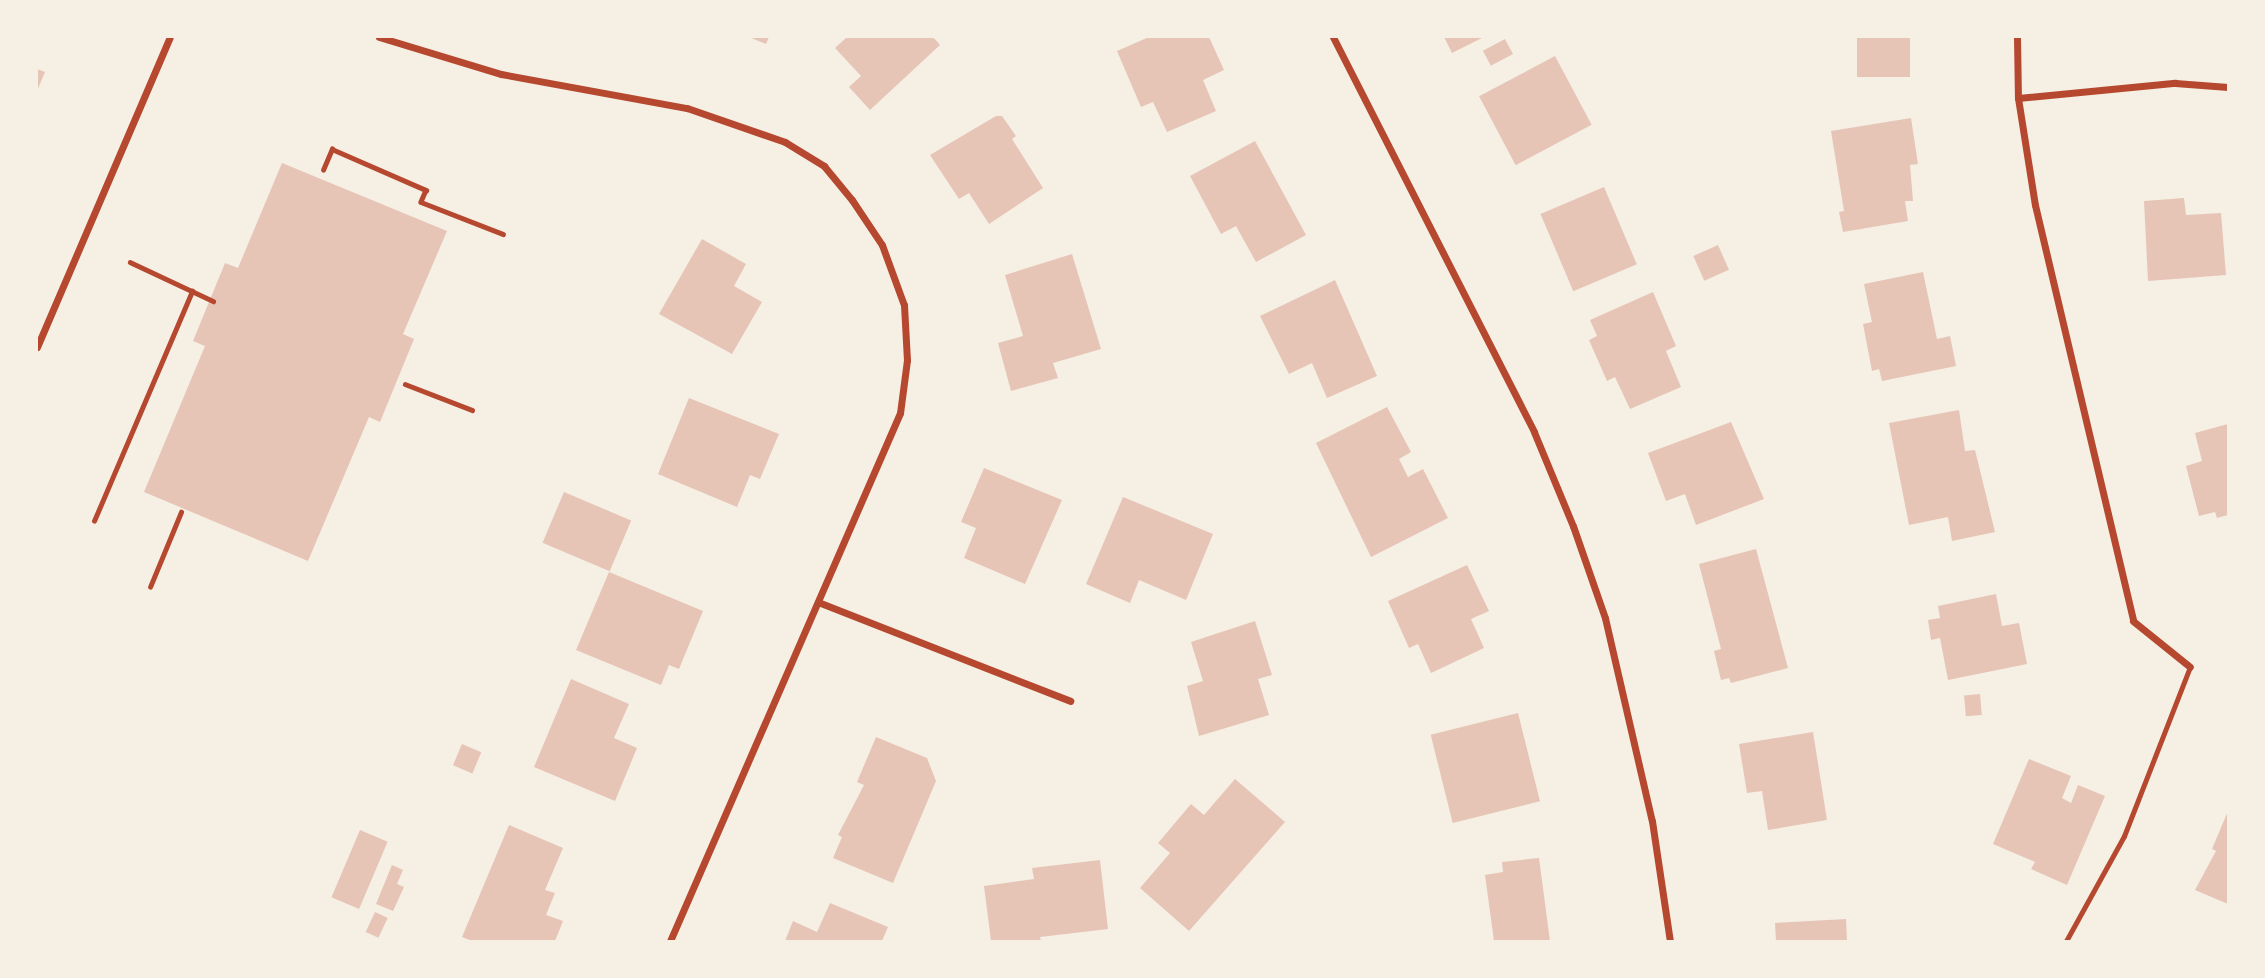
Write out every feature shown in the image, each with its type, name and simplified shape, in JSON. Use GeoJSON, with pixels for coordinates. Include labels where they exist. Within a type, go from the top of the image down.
{"type":"FeatureCollection","features":[{"type":"Feature","properties":{"kind":"street"},"geometry":{"type":"LineString","coordinates":[[37,346],[170,37]]}},
{"type":"Feature","properties":{"kind":"street"},"geometry":{"type":"LineString","coordinates":[[379,37],[501,74],[634,95],[743,125],[785,142],[824,166],[882,245],[905,305],[907,360],[900,413],[670,941]]}},
{"type":"Feature","properties":{"kind":"street"},"geometry":{"type":"LineString","coordinates":[[1333,37],[1534,432],[1573,526],[1605,618],[1652,821],[1670,941]]}},
{"type":"Feature","properties":{"kind":"street"},"geometry":{"type":"LineString","coordinates":[[2017,37],[2018,98],[2035,205],[2133,621],[2190,667]]}},
{"type":"Feature","properties":{"kind":"street"},"geometry":{"type":"LineString","coordinates":[[2018,98],[2175,83],[2228,87]]}},
{"type":"Feature","properties":{"kind":"street"},"geometry":{"type":"LineString","coordinates":[[818,602],[1070,701]]}},
{"type":"Feature","properties":{"kind":"lane"},"geometry":{"type":"LineString","coordinates":[[2066,941],[2124,836],[2190,667]]}},
{"type":"Feature","properties":{"kind":"path"},"geometry":{"type":"LineString","coordinates":[[323,170],[332,149],[426,190],[421,202],[503,234]]}},
{"type":"Feature","properties":{"kind":"path"},"geometry":{"type":"LineString","coordinates":[[130,262],[213,300]]}},
{"type":"Feature","properties":{"kind":"path"},"geometry":{"type":"LineString","coordinates":[[94,521],[192,291]]}},
{"type":"Feature","properties":{"kind":"path"},"geometry":{"type":"LineString","coordinates":[[405,384],[472,410]]}},
{"type":"Feature","properties":{"kind":"path"},"geometry":{"type":"LineString","coordinates":[[149,587],[181,512]]}},
{"type":"Feature","properties":{"kind":"building"},"geometry":{"type":"Polygon","coordinates":[[[749,37],[769,37],[766,44],[749,37]]]}},
{"type":"Feature","properties":{"kind":"building"},"geometry":{"type":"Polygon","coordinates":[[[847,37],[933,37],[940,45],[870,110],[849,87],[861,76],[835,48],[847,37]]]}},
{"type":"Feature","properties":{"kind":"building"},"geometry":{"type":"Polygon","coordinates":[[[1149,37],[1209,37],[1224,70],[1203,80],[1216,111],[1167,132],[1153,102],[1141,107],[1117,51],[1149,37]]]}},
{"type":"Feature","properties":{"kind":"building"},"geometry":{"type":"Polygon","coordinates":[[[1444,37],[1484,37],[1452,53],[1444,37]]]}},
{"type":"Feature","properties":{"kind":"building"},"geometry":{"type":"Polygon","coordinates":[[[1857,37],[1910,37],[1910,77],[1857,77],[1857,37]]]}},
{"type":"Feature","properties":{"kind":"building"},"geometry":{"type":"Polygon","coordinates":[[[1505,39],[1513,54],[1491,66],[1483,51],[1505,39]]]}},
{"type":"Feature","properties":{"kind":"building"},"geometry":{"type":"Polygon","coordinates":[[[1555,56],[1592,125],[1516,165],[1479,96],[1555,56]]]}},
{"type":"Feature","properties":{"kind":"building"},"geometry":{"type":"Polygon","coordinates":[[[37,69],[45,72],[37,91],[37,69]]]}},
{"type":"Feature","properties":{"kind":"building"},"geometry":{"type":"Polygon","coordinates":[[[996,116],[1002,116],[1016,136],[1012,139],[1043,188],[989,224],[969,193],[959,199],[930,155],[996,116]]]}},
{"type":"Feature","properties":{"kind":"building"},"geometry":{"type":"Polygon","coordinates":[[[1911,118],[1918,164],[1910,165],[1913,201],[1905,201],[1908,221],[1843,232],[1839,212],[1844,211],[1831,131],[1911,118]]]}},
{"type":"Feature","properties":{"kind":"building"},"geometry":{"type":"Polygon","coordinates":[[[1255,141],[1306,235],[1256,262],[1236,226],[1221,234],[1190,176],[1255,141]]]}},
{"type":"Feature","properties":{"kind":"building"},"geometry":{"type":"Polygon","coordinates":[[[282,163],[447,231],[403,334],[414,339],[380,422],[369,417],[308,561],[144,492],[205,346],[193,341],[225,263],[238,268],[282,163]]]}},
{"type":"Feature","properties":{"kind":"building"},"geometry":{"type":"Polygon","coordinates":[[[1604,187],[1637,264],[1573,291],[1540,214],[1604,187]]]}},
{"type":"Feature","properties":{"kind":"building"},"geometry":{"type":"Polygon","coordinates":[[[2184,198],[2186,215],[2221,213],[2226,275],[2148,281],[2144,201],[2184,198]]]}},
{"type":"Feature","properties":{"kind":"building"},"geometry":{"type":"Polygon","coordinates":[[[702,239],[746,264],[734,286],[762,302],[732,354],[659,314],[702,239]]]}},
{"type":"Feature","properties":{"kind":"building"},"geometry":{"type":"Polygon","coordinates":[[[1718,245],[1729,270],[1704,281],[1693,256],[1718,245]]]}},
{"type":"Feature","properties":{"kind":"building"},"geometry":{"type":"Polygon","coordinates":[[[1072,254],[1101,349],[1053,363],[1058,378],[1011,391],[998,343],[1023,336],[1005,275],[1072,254]]]}},
{"type":"Feature","properties":{"kind":"building"},"geometry":{"type":"Polygon","coordinates":[[[1923,272],[1937,339],[1950,336],[1956,366],[1882,381],[1879,369],[1872,371],[1863,324],[1872,322],[1864,284],[1923,272]]]}},
{"type":"Feature","properties":{"kind":"building"},"geometry":{"type":"Polygon","coordinates":[[[1335,280],[1377,376],[1327,398],[1312,363],[1289,374],[1260,316],[1335,280]]]}},
{"type":"Feature","properties":{"kind":"building"},"geometry":{"type":"Polygon","coordinates":[[[1653,292],[1676,346],[1666,351],[1681,387],[1630,409],[1615,377],[1607,381],[1589,340],[1597,336],[1590,320],[1653,292]]]}},
{"type":"Feature","properties":{"kind":"building"},"geometry":{"type":"Polygon","coordinates":[[[689,398],[779,434],[760,479],[750,475],[737,507],[658,474],[689,398]]]}},
{"type":"Feature","properties":{"kind":"building"},"geometry":{"type":"Polygon","coordinates":[[[1387,407],[1411,452],[1399,459],[1408,477],[1423,469],[1448,518],[1371,557],[1316,443],[1387,407]]]}},
{"type":"Feature","properties":{"kind":"building"},"geometry":{"type":"Polygon","coordinates":[[[1959,410],[1965,451],[1975,450],[1995,532],[1952,541],[1948,517],[1909,525],[1889,423],[1959,410]]]}},
{"type":"Feature","properties":{"kind":"building"},"geometry":{"type":"Polygon","coordinates":[[[1731,422],[1764,499],[1696,525],[1685,494],[1666,501],[1648,453],[1731,422]]]}},
{"type":"Feature","properties":{"kind":"building"},"geometry":{"type":"Polygon","coordinates":[[[2228,424],[2228,515],[2217,518],[2215,512],[2199,516],[2186,466],[2202,461],[2195,433],[2228,424]]]}},
{"type":"Feature","properties":{"kind":"building"},"geometry":{"type":"Polygon","coordinates":[[[984,468],[1062,500],[1025,584],[964,558],[976,528],[961,522],[984,468]]]}},
{"type":"Feature","properties":{"kind":"building"},"geometry":{"type":"Polygon","coordinates":[[[564,492],[631,521],[610,571],[543,543],[564,492]]]}},
{"type":"Feature","properties":{"kind":"building"},"geometry":{"type":"Polygon","coordinates":[[[1123,497],[1213,534],[1186,600],[1139,580],[1130,603],[1086,584],[1123,497]]]}},
{"type":"Feature","properties":{"kind":"building"},"geometry":{"type":"Polygon","coordinates":[[[1756,549],[1788,668],[1731,683],[1729,678],[1721,680],[1714,651],[1721,649],[1699,564],[1756,549]]]}},
{"type":"Feature","properties":{"kind":"building"},"geometry":{"type":"Polygon","coordinates":[[[1467,565],[1489,611],[1471,619],[1484,648],[1431,673],[1418,644],[1409,648],[1388,601],[1467,565]]]}},
{"type":"Feature","properties":{"kind":"building"},"geometry":{"type":"Polygon","coordinates":[[[609,572],[703,611],[679,669],[669,665],[661,685],[576,650],[609,572]]]}},
{"type":"Feature","properties":{"kind":"building"},"geometry":{"type":"Polygon","coordinates":[[[1996,594],[2002,626],[2019,623],[2027,664],[1948,680],[1940,638],[1931,640],[1928,620],[1940,618],[1938,606],[1996,594]]]}},
{"type":"Feature","properties":{"kind":"building"},"geometry":{"type":"Polygon","coordinates":[[[1255,621],[1272,675],[1258,679],[1269,715],[1199,736],[1187,686],[1203,681],[1191,642],[1255,621]]]}},
{"type":"Feature","properties":{"kind":"building"},"geometry":{"type":"Polygon","coordinates":[[[571,679],[629,704],[614,738],[637,748],[615,801],[534,767],[571,679]]]}},
{"type":"Feature","properties":{"kind":"building"},"geometry":{"type":"Polygon","coordinates":[[[1980,694],[1982,715],[1966,716],[1964,695],[1980,694]]]}},
{"type":"Feature","properties":{"kind":"building"},"geometry":{"type":"Polygon","coordinates":[[[1518,713],[1540,801],[1453,823],[1431,735],[1518,713]]]}},
{"type":"Feature","properties":{"kind":"building"},"geometry":{"type":"Polygon","coordinates":[[[1813,732],[1827,820],[1768,830],[1762,791],[1747,793],[1739,744],[1813,732]]]}},
{"type":"Feature","properties":{"kind":"building"},"geometry":{"type":"Polygon","coordinates":[[[876,737],[927,758],[936,781],[893,883],[833,858],[842,837],[838,835],[864,785],[857,782],[876,737]]]}},
{"type":"Feature","properties":{"kind":"building"},"geometry":{"type":"Polygon","coordinates":[[[462,744],[481,752],[472,773],[453,765],[462,744]]]}},
{"type":"Feature","properties":{"kind":"building"},"geometry":{"type":"Polygon","coordinates":[[[2029,759],[2071,776],[2062,798],[2071,803],[2078,785],[2105,796],[2067,885],[2031,869],[2035,862],[1993,844],[2029,759]]]}},
{"type":"Feature","properties":{"kind":"building"},"geometry":{"type":"Polygon","coordinates":[[[1235,779],[1285,822],[1189,931],[1140,888],[1170,853],[1158,843],[1191,804],[1204,815],[1235,779]]]}},
{"type":"Feature","properties":{"kind":"building"},"geometry":{"type":"Polygon","coordinates":[[[2228,811],[2228,904],[2195,890],[2216,851],[2212,849],[2228,811]]]}},
{"type":"Feature","properties":{"kind":"building"},"geometry":{"type":"Polygon","coordinates":[[[509,825],[563,848],[545,890],[555,893],[546,915],[563,921],[555,941],[472,941],[462,937],[509,825]]]}},
{"type":"Feature","properties":{"kind":"building"},"geometry":{"type":"Polygon","coordinates":[[[360,830],[388,842],[359,909],[331,897],[360,830]]]}},
{"type":"Feature","properties":{"kind":"building"},"geometry":{"type":"Polygon","coordinates":[[[1539,858],[1550,941],[1494,941],[1485,875],[1503,872],[1502,862],[1539,858]]]}},
{"type":"Feature","properties":{"kind":"building"},"geometry":{"type":"Polygon","coordinates":[[[1100,860],[1108,929],[1040,937],[1041,941],[991,941],[984,886],[1034,879],[1032,868],[1100,860]]]}},
{"type":"Feature","properties":{"kind":"building"},"geometry":{"type":"Polygon","coordinates":[[[392,865],[403,870],[397,884],[404,887],[393,911],[376,904],[392,865]]]}},
{"type":"Feature","properties":{"kind":"building"},"geometry":{"type":"Polygon","coordinates":[[[830,903],[888,927],[882,941],[785,941],[793,921],[817,932],[830,903]]]}},
{"type":"Feature","properties":{"kind":"building"},"geometry":{"type":"Polygon","coordinates":[[[375,912],[388,918],[378,938],[366,932],[375,912]]]}},
{"type":"Feature","properties":{"kind":"building"},"geometry":{"type":"Polygon","coordinates":[[[1846,919],[1847,941],[1776,941],[1775,923],[1846,919]]]}}]}
